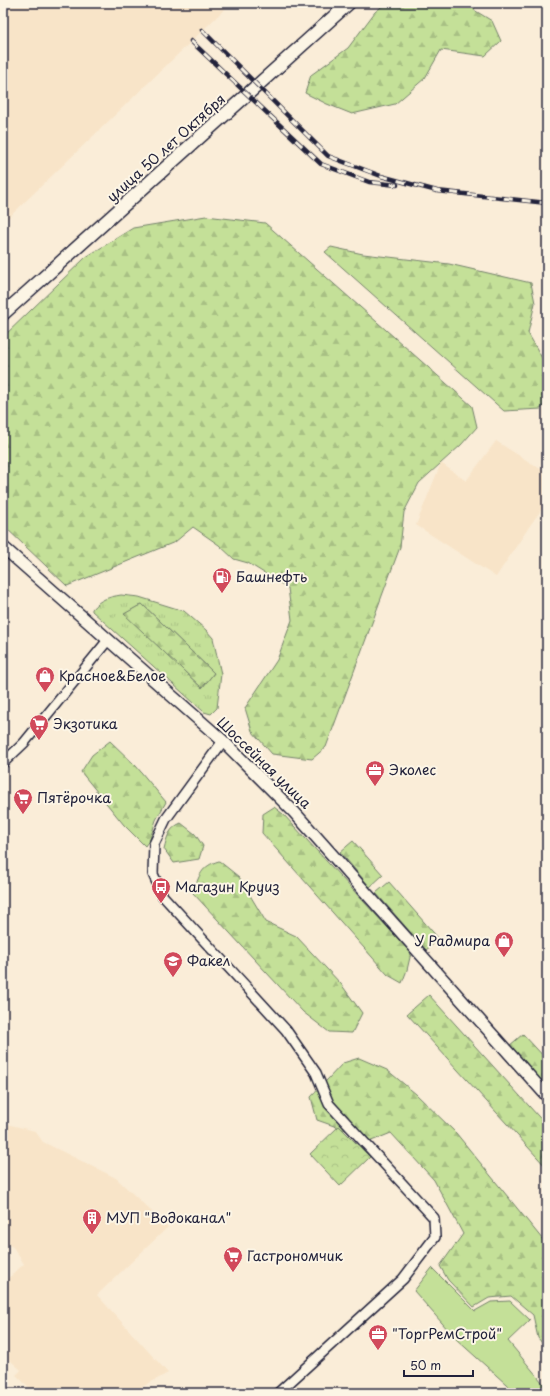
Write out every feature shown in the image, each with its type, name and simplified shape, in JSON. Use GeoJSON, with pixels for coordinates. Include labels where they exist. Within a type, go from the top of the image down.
{"type":"FeatureCollection","features":[{"type":"Feature","properties":{"kind":"main road","name":"улица 50 лет Октября"},"geometry":{"type":"LineString","coordinates":[[3,314],[349,3]]}},
{"type":"Feature","properties":{"kind":"street","name":"Шоссейная улица"},"geometry":{"type":"LineString","coordinates":[[3,547],[223,741],[294,812],[547,1096]]}},
{"type":"Feature","properties":{"kind":"street"},"geometry":{"type":"LineString","coordinates":[[3,763],[24,743],[108,640]]}},
{"type":"Feature","properties":{"kind":"street"},"geometry":{"type":"LineString","coordinates":[[223,741],[166,818],[154,844],[153,874],[156,881],[163,896],[286,1030],[316,1073],[328,1104],[434,1218],[435,1237],[403,1279],[278,1393]]}},
{"type":"Feature","properties":{"kind":"shaded area"},"geometry":{"type":"Polygon","coordinates":[[[3,3],[231,3],[3,223],[3,3]]]}},
{"type":"Feature","properties":{"kind":"shaded area"},"geometry":{"type":"Polygon","coordinates":[[[496,441],[547,473],[547,502],[496,577],[416,525],[441,463],[466,481],[496,441]]]}},
{"type":"Feature","properties":{"kind":"shaded area"},"geometry":{"type":"Polygon","coordinates":[[[3,1123],[35,1131],[43,1142],[116,1178],[168,1227],[97,1295],[168,1373],[131,1393],[35,1393],[16,1375],[21,1370],[3,1354],[3,1283],[24,1264],[13,1247],[3,1242],[3,1123]]]}},
{"type":"Feature","properties":{"kind":"green space"},"geometry":{"type":"Polygon","coordinates":[[[386,3],[475,3],[474,10],[492,21],[501,41],[485,56],[441,50],[425,78],[395,104],[352,114],[305,93],[311,75],[348,48],[375,12],[386,3]]]}},
{"type":"Feature","properties":{"kind":"green space"},"geometry":{"type":"Polygon","coordinates":[[[206,216],[265,223],[472,406],[477,427],[461,445],[419,483],[404,512],[400,547],[326,747],[312,759],[272,754],[252,731],[245,708],[277,660],[292,620],[288,588],[248,563],[234,559],[219,545],[193,527],[175,542],[67,586],[3,525],[3,337],[86,257],[133,228],[206,216]]]}},
{"type":"Feature","properties":{"kind":"green space"},"geometry":{"type":"Polygon","coordinates":[[[331,247],[363,254],[449,264],[531,283],[535,303],[528,333],[547,367],[547,400],[541,409],[504,411],[325,252],[331,247]]]}},
{"type":"Feature","properties":{"kind":"green space"},"geometry":{"type":"Polygon","coordinates":[[[121,595],[139,597],[184,611],[213,638],[221,674],[217,708],[211,714],[204,712],[92,611],[95,606],[102,601],[121,595]],[[142,604],[125,614],[202,688],[214,673],[142,604]]]}},
{"type":"Feature","properties":{"kind":"green space"},"geometry":{"type":"Polygon","coordinates":[[[142,604],[214,673],[202,688],[124,614],[142,604]]]}},
{"type":"Feature","properties":{"kind":"green space"},"geometry":{"type":"Polygon","coordinates":[[[110,741],[136,766],[166,802],[156,820],[150,839],[145,846],[124,825],[81,772],[92,755],[110,741]]]}},
{"type":"Feature","properties":{"kind":"green space"},"geometry":{"type":"Polygon","coordinates":[[[274,807],[283,814],[411,953],[402,983],[388,975],[262,833],[263,814],[274,807]]]}},
{"type":"Feature","properties":{"kind":"green space"},"geometry":{"type":"Polygon","coordinates":[[[181,823],[195,834],[203,846],[199,859],[174,863],[164,849],[171,830],[181,823]]]}},
{"type":"Feature","properties":{"kind":"green space"},"geometry":{"type":"Polygon","coordinates":[[[353,841],[383,875],[370,887],[340,852],[353,841]]]}},
{"type":"Feature","properties":{"kind":"green space"},"geometry":{"type":"Polygon","coordinates":[[[219,861],[239,877],[266,922],[296,936],[341,984],[362,1013],[352,1033],[329,1032],[303,1012],[193,893],[199,877],[204,869],[219,861]]]}},
{"type":"Feature","properties":{"kind":"green space"},"geometry":{"type":"Polygon","coordinates":[[[389,882],[439,939],[426,950],[376,893],[389,882]]]}},
{"type":"Feature","properties":{"kind":"green space"},"geometry":{"type":"Polygon","coordinates":[[[429,995],[547,1126],[547,1168],[407,1014],[429,995]]]}},
{"type":"Feature","properties":{"kind":"green space"},"geometry":{"type":"Polygon","coordinates":[[[523,1034],[547,1060],[547,1087],[509,1046],[523,1034]]]}},
{"type":"Feature","properties":{"kind":"green space"},"geometry":{"type":"Polygon","coordinates":[[[359,1058],[387,1070],[416,1094],[456,1133],[547,1245],[547,1349],[538,1338],[533,1315],[511,1296],[489,1298],[474,1307],[448,1280],[440,1266],[463,1234],[434,1180],[391,1133],[369,1142],[351,1132],[317,1120],[311,1097],[343,1063],[359,1058]]]}},
{"type":"Feature","properties":{"kind":"green space"},"geometry":{"type":"Polygon","coordinates":[[[339,1126],[370,1157],[340,1186],[310,1154],[339,1126]]]}},
{"type":"Feature","properties":{"kind":"green space"},"geometry":{"type":"Polygon","coordinates":[[[432,1268],[475,1311],[491,1302],[510,1301],[530,1320],[508,1341],[547,1388],[547,1393],[516,1393],[456,1339],[414,1291],[432,1268]]]}},
{"type":"Feature","properties":{"kind":"railway"},"geometry":{"type":"LineString","coordinates":[[202,30],[328,156],[381,176],[437,191],[547,203]]}},
{"type":"Feature","properties":{"kind":"railway"},"geometry":{"type":"LineString","coordinates":[[191,41],[321,164],[369,182],[397,185]]}},
{"type":"Feature","properties":{"kind":"place","name":"Башнефть"},"geometry":{"type":"Point","coordinates":[222,594]}},
{"type":"Feature","properties":{"kind":"place","name":"Красное&Белое"},"geometry":{"type":"Point","coordinates":[45,693]}},
{"type":"Feature","properties":{"kind":"place","name":"Экзотика"},"geometry":{"type":"Point","coordinates":[39,741]}},
{"type":"Feature","properties":{"kind":"place","name":"Эколес"},"geometry":{"type":"Point","coordinates":[375,787]}},
{"type":"Feature","properties":{"kind":"place","name":"Пятёрочка"},"geometry":{"type":"Point","coordinates":[23,815]}},
{"type":"Feature","properties":{"kind":"place","name":"Магазин Круиз"},"geometry":{"type":"Point","coordinates":[161,904]}},
{"type":"Feature","properties":{"kind":"place","name":"У Радмира"},"geometry":{"type":"Point","coordinates":[504,958]}},
{"type":"Feature","properties":{"kind":"place","name":"Факел"},"geometry":{"type":"Point","coordinates":[173,978]}},
{"type":"Feature","properties":{"kind":"place","name":"МУП \"Водоканал\""},"geometry":{"type":"Point","coordinates":[92,1235]}},
{"type":"Feature","properties":{"kind":"place","name":"Гастрономчик"},"geometry":{"type":"Point","coordinates":[233,1273]}},
{"type":"Feature","properties":{"kind":"place","name":"\"ТоргРемСтрой\""},"geometry":{"type":"Point","coordinates":[378,1351]}}]}
